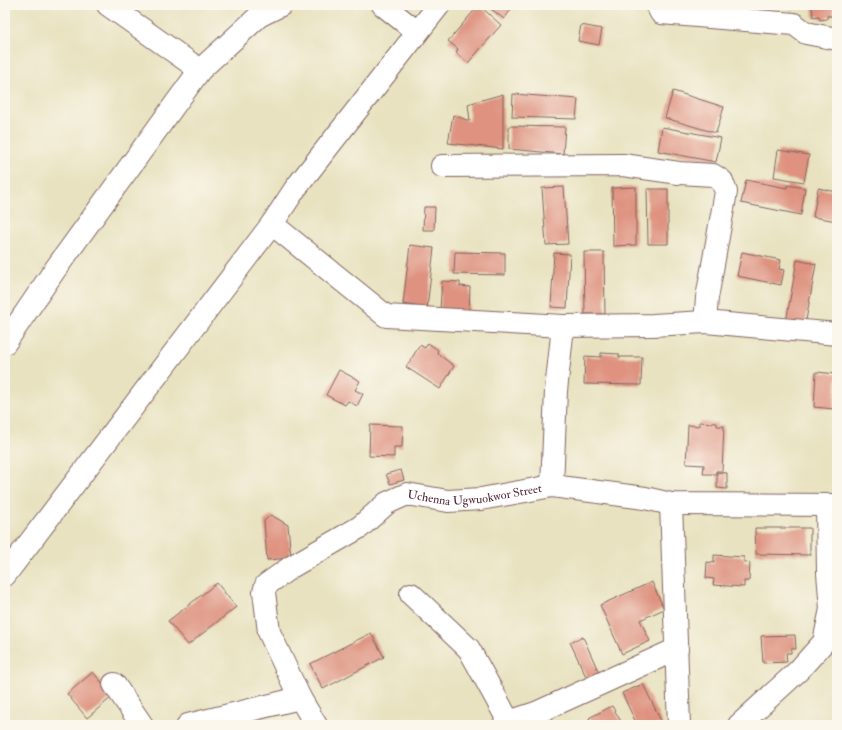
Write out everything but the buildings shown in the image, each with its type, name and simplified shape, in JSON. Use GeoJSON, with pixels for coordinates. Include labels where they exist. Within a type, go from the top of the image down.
{"type":"FeatureCollection","features":[{"type":"Feature","properties":{"kind":"street"},"geometry":{"type":"LineString","coordinates":[[108,5],[200,70]]}},
{"type":"Feature","properties":{"kind":"street"},"geometry":{"type":"LineString","coordinates":[[5,343],[54,271],[200,70],[258,16],[282,5]]}},
{"type":"Feature","properties":{"kind":"street"},"geometry":{"type":"LineString","coordinates":[[383,5],[417,32]]}},
{"type":"Feature","properties":{"kind":"street"},"geometry":{"type":"LineString","coordinates":[[5,575],[272,224],[295,189],[439,5]]}},
{"type":"Feature","properties":{"kind":"street"},"geometry":{"type":"LineString","coordinates":[[657,5],[662,13],[794,24],[806,34],[837,39]]}},
{"type":"Feature","properties":{"kind":"street"},"geometry":{"type":"LineString","coordinates":[[442,166],[623,165],[679,173],[713,175],[722,181],[726,192],[707,298],[705,322]]}},
{"type":"Feature","properties":{"kind":"street"},"geometry":{"type":"LineString","coordinates":[[272,224],[386,316],[563,326],[653,325],[705,322],[837,334]]}},
{"type":"Feature","properties":{"kind":"street"},"geometry":{"type":"LineString","coordinates":[[552,486],[556,392],[563,326]]}},
{"type":"Feature","properties":{"kind":"street","name":"Uchenna Ugwuokwor Street"},"geometry":{"type":"LineString","coordinates":[[316,725],[300,698],[269,632],[264,592],[266,585],[291,567],[360,527],[387,502],[408,494],[448,501],[481,499],[552,486],[645,498],[671,504],[832,505]]}},
{"type":"Feature","properties":{"kind":"street"},"geometry":{"type":"LineString","coordinates":[[671,504],[679,725]]}},
{"type":"Feature","properties":{"kind":"street"},"geometry":{"type":"LineString","coordinates":[[739,725],[798,671],[824,642],[831,609],[828,573],[832,505]]}},
{"type":"Feature","properties":{"kind":"street"},"geometry":{"type":"LineString","coordinates":[[411,594],[469,649],[506,723],[536,713],[677,649]]}},
{"type":"Feature","properties":{"kind":"street"},"geometry":{"type":"LineString","coordinates":[[114,684],[142,725]]}},
{"type":"Feature","properties":{"kind":"street"},"geometry":{"type":"LineString","coordinates":[[188,725],[300,698]]}}]}
